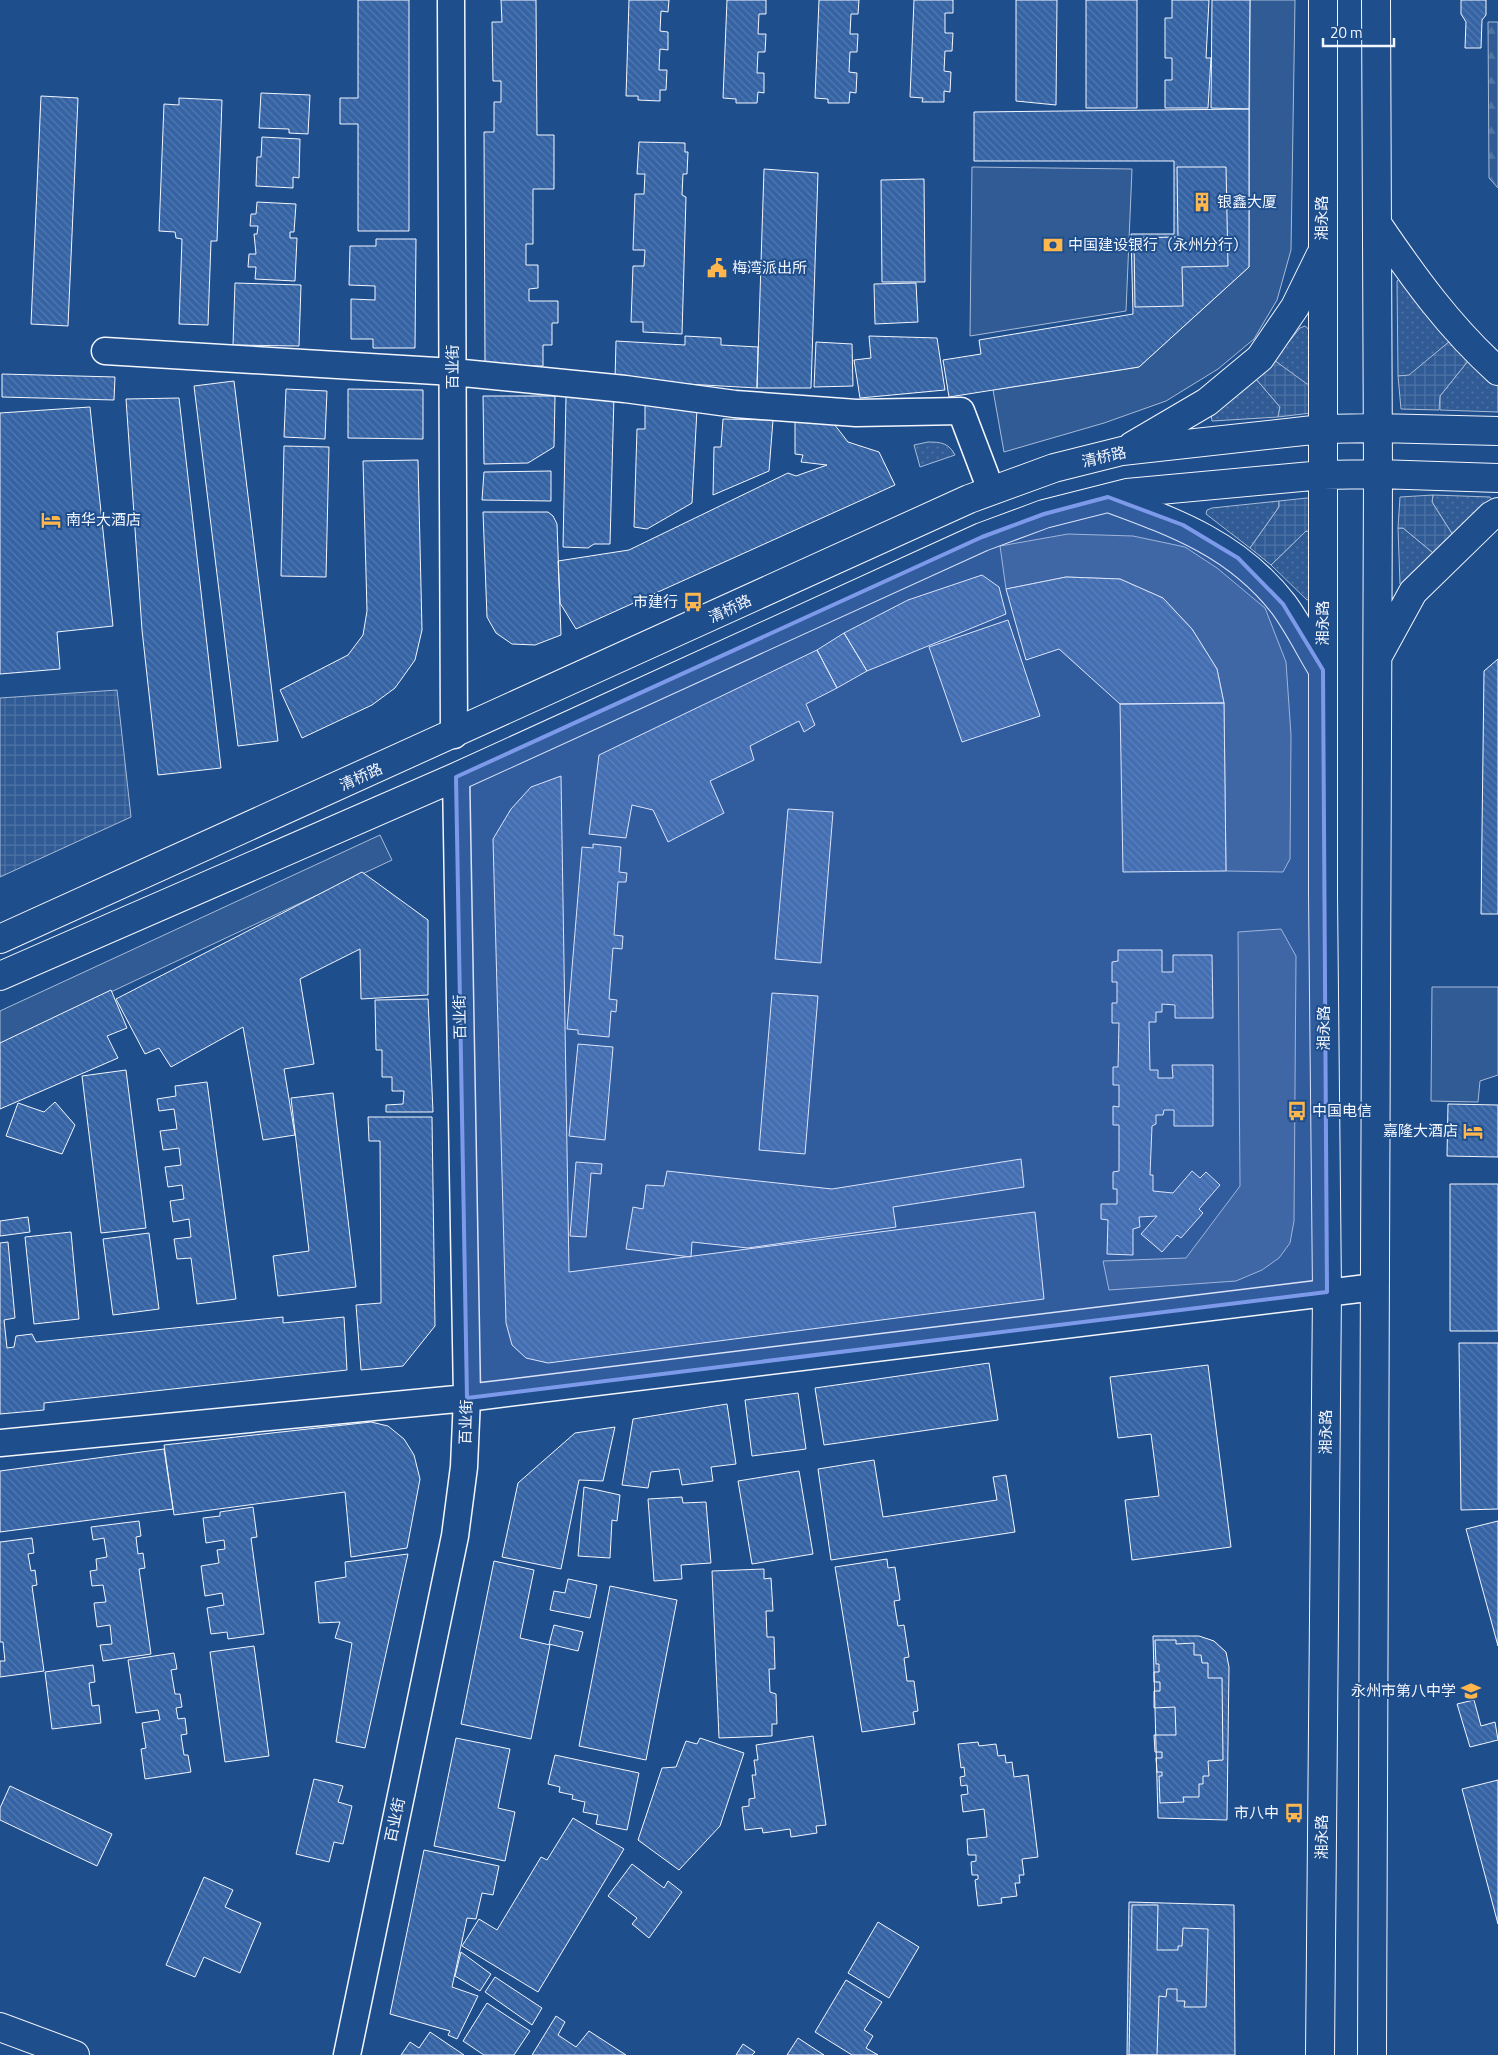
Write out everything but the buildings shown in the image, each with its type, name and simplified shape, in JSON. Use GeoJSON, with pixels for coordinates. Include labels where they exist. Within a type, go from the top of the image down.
{"type":"FeatureCollection","features":[{"type":"Feature","properties":{"kind":"main road","name":"湘永路"},"geometry":{"type":"LineString","coordinates":[[1320,2055],[1327,1292],[1322,429],[1322,0]]}},
{"type":"Feature","properties":{"kind":"main road"},"geometry":{"type":"LineString","coordinates":[[1372,2055],[1378,474],[1376,0]]}},
{"type":"Feature","properties":{"kind":"main road"},"geometry":{"type":"LineString","coordinates":[[1378,225],[1423,291],[1469,345],[1498,371]]}},
{"type":"Feature","properties":{"kind":"main road"},"geometry":{"type":"LineString","coordinates":[[1117,495],[1122,451],[1207,402],[1260,358],[1294,307],[1322,251]]}},
{"type":"Feature","properties":{"kind":"main road","name":"清桥路"},"geometry":{"type":"LineString","coordinates":[[0,939],[454,735],[991,490],[1054,468],[1122,451],[1322,429],[1377,428],[1498,431]]}},
{"type":"Feature","properties":{"kind":"main road"},"geometry":{"type":"LineString","coordinates":[[0,976],[456,777],[982,536],[1044,514],[1117,495],[1323,475],[1378,474],[1498,478]]}},
{"type":"Feature","properties":{"kind":"main road"},"geometry":{"type":"LineString","coordinates":[[1117,495],[1183,526],[1238,558],[1283,604],[1323,670]]}},
{"type":"Feature","properties":{"kind":"main road"},"geometry":{"type":"LineString","coordinates":[[1377,658],[1413,592],[1453,551],[1491,516],[1498,512]]}},
{"type":"Feature","properties":{"kind":"main road"},"geometry":{"type":"LineString","coordinates":[[0,2027],[75,2055]]}},
{"type":"Feature","properties":{"kind":"street","name":"百业街"},"geometry":{"type":"LineString","coordinates":[[451,0],[454,735]]}},
{"type":"Feature","properties":{"kind":"street"},"geometry":{"type":"LineString","coordinates":[[105,351],[453,372],[625,389],[735,404],[856,413],[961,410],[991,490]]}},
{"type":"Feature","properties":{"kind":"street","name":"百业街"},"geometry":{"type":"LineString","coordinates":[[347,2055],[455,1536],[464,1467],[467,1398],[456,777]]}},
{"type":"Feature","properties":{"kind":"street"},"geometry":{"type":"LineString","coordinates":[[0,1443],[467,1398],[1375,1287]]}},
{"type":"Feature","properties":{"kind":"highlighted area"},"geometry":{"type":"Polygon","coordinates":[[[1108,497],[1183,525],[1238,558],[1283,604],[1323,670],[1327,1292],[467,1398],[456,777],[982,537],[1044,514],[1108,497]]]}},
{"type":"Feature","properties":{"kind":"green space"},"geometry":{"type":"Polygon","coordinates":[[[1488,22],[1498,22],[1498,188],[1489,178],[1488,22]]]}},
{"type":"Feature","properties":{"kind":"green space"},"geometry":{"type":"Polygon","coordinates":[[[1400,278],[1450,341],[1409,376],[1398,376],[1397,281],[1400,278]]]}},
{"type":"Feature","properties":{"kind":"green space"},"geometry":{"type":"Polygon","coordinates":[[[1305,326],[1312,332],[1312,384],[1307,385],[1274,360],[1300,328],[1305,326]]]}},
{"type":"Feature","properties":{"kind":"green space"},"geometry":{"type":"Polygon","coordinates":[[[1468,361],[1498,385],[1498,412],[1440,410],[1440,396],[1468,361]]]}},
{"type":"Feature","properties":{"kind":"green space"},"geometry":{"type":"Polygon","coordinates":[[[1256,379],[1280,407],[1278,417],[1212,421],[1211,414],[1256,379]]]}},
{"type":"Feature","properties":{"kind":"green space"},"geometry":{"type":"Polygon","coordinates":[[[928,442],[944,444],[955,455],[920,467],[914,445],[928,442]]]}},
{"type":"Feature","properties":{"kind":"green space"},"geometry":{"type":"Polygon","coordinates":[[[1433,495],[1490,497],[1493,501],[1456,540],[1432,502],[1433,495]]]}},
{"type":"Feature","properties":{"kind":"green space"},"geometry":{"type":"Polygon","coordinates":[[[1279,501],[1279,507],[1250,548],[1206,514],[1207,510],[1212,508],[1279,501]]]}},
{"type":"Feature","properties":{"kind":"green space"},"geometry":{"type":"Polygon","coordinates":[[[1398,528],[1403,528],[1438,557],[1403,587],[1400,584],[1398,528]]]}},
{"type":"Feature","properties":{"kind":"green space"},"geometry":{"type":"Polygon","coordinates":[[[1306,531],[1313,532],[1311,599],[1307,600],[1271,565],[1306,531]]]}},
{"type":"Feature","properties":{"kind":"shaded area"},"geometry":{"type":"Polygon","coordinates":[[[1250,0],[1295,0],[1291,250],[1277,300],[1254,339],[1218,369],[1166,401],[1104,423],[1004,452],[993,390],[1139,367],[1249,267],[1250,0]]]}},
{"type":"Feature","properties":{"kind":"shaded area"},"geometry":{"type":"Polygon","coordinates":[[[972,167],[1132,169],[1126,311],[970,336],[972,167]]]}},
{"type":"Feature","properties":{"kind":"shaded area"},"geometry":{"type":"Polygon","coordinates":[[[1450,341],[1468,361],[1440,396],[1439,410],[1401,409],[1398,376],[1409,375],[1450,341]]]}},
{"type":"Feature","properties":{"kind":"shaded area"},"geometry":{"type":"Polygon","coordinates":[[[1274,360],[1307,384],[1312,384],[1311,413],[1278,417],[1280,407],[1256,379],[1274,360]]]}},
{"type":"Feature","properties":{"kind":"shaded area"},"geometry":{"type":"Polygon","coordinates":[[[1433,495],[1432,502],[1456,540],[1438,557],[1403,528],[1398,528],[1400,497],[1433,495]]]}},
{"type":"Feature","properties":{"kind":"shaded area"},"geometry":{"type":"Polygon","coordinates":[[[1312,499],[1313,532],[1306,531],[1271,565],[1250,548],[1279,507],[1279,501],[1312,499]]]}},
{"type":"Feature","properties":{"kind":"shaded area"},"geometry":{"type":"Polygon","coordinates":[[[1068,534],[1133,536],[1185,547],[1217,568],[1265,608],[1286,662],[1291,735],[1290,859],[1283,872],[1226,871],[1224,703],[1217,669],[1192,629],[1163,598],[1120,579],[1066,577],[1006,589],[1000,546],[1068,534]]]}},
{"type":"Feature","properties":{"kind":"shaded area"},"geometry":{"type":"Polygon","coordinates":[[[117,690],[131,817],[0,877],[0,698],[117,690]]]}},
{"type":"Feature","properties":{"kind":"shaded area"},"geometry":{"type":"Polygon","coordinates":[[[380,835],[392,860],[0,1044],[0,1011],[380,835]]]}},
{"type":"Feature","properties":{"kind":"shaded area"},"geometry":{"type":"Polygon","coordinates":[[[1281,929],[1296,956],[1294,1221],[1290,1243],[1279,1258],[1262,1270],[1236,1281],[1109,1290],[1103,1261],[1186,1258],[1240,1186],[1238,932],[1281,929]]]}},
{"type":"Feature","properties":{"kind":"shaded area"},"geometry":{"type":"Polygon","coordinates":[[[1432,987],[1498,987],[1498,1075],[1480,1081],[1478,1102],[1431,1101],[1432,987]]]}},
{"type":"Feature","properties":{"kind":"place","name":"银鑫大厦"},"geometry":{"type":"Point","coordinates":[1202,202]}},
{"type":"Feature","properties":{"kind":"place","name":"中国建设银行（永州分行）"},"geometry":{"type":"Point","coordinates":[1053,245]}},
{"type":"Feature","properties":{"kind":"place","name":"梅湾派出所"},"geometry":{"type":"Point","coordinates":[717,268]}},
{"type":"Feature","properties":{"kind":"place","name":"南华大酒店"},"geometry":{"type":"Point","coordinates":[51,520]}},
{"type":"Feature","properties":{"kind":"place","name":"市建行"},"geometry":{"type":"Point","coordinates":[693,602]}},
{"type":"Feature","properties":{"kind":"place","name":"中国电信"},"geometry":{"type":"Point","coordinates":[1297,1111]}},
{"type":"Feature","properties":{"kind":"place","name":"嘉隆大酒店"},"geometry":{"type":"Point","coordinates":[1473,1131]}},
{"type":"Feature","properties":{"kind":"place","name":"永州市第八中学"},"geometry":{"type":"Point","coordinates":[1471,1691]}},
{"type":"Feature","properties":{"kind":"place","name":"市八中"},"geometry":{"type":"Point","coordinates":[1294,1813]}}]}
